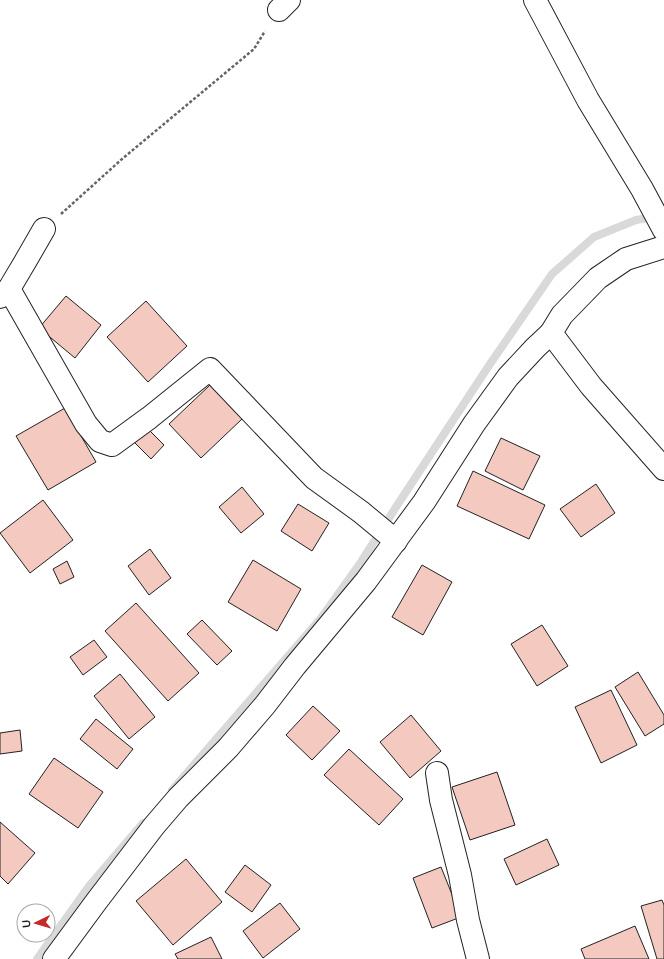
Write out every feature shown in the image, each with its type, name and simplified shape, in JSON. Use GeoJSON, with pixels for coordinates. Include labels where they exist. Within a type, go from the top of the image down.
{"type":"FeatureCollection","features":[{"type":"Feature","properties":{"kind":"street"},"geometry":{"type":"LineString","coordinates":[[535,0],[588,100],[642,189],[663,227]]}},
{"type":"Feature","properties":{"kind":"street"},"geometry":{"type":"LineString","coordinates":[[44,229],[25,262],[4,293],[86,424],[100,441],[112,445],[149,418],[210,369],[314,478],[361,512],[393,538]]}},
{"type":"Feature","properties":{"kind":"street"},"geometry":{"type":"LineString","coordinates":[[54,959],[154,826],[178,798],[228,748],[265,706],[295,666],[366,580],[393,538],[424,502],[474,424],[508,378],[535,348],[551,333],[562,315],[598,278],[626,259],[664,247]]}},
{"type":"Feature","properties":{"kind":"street"},"geometry":{"type":"LineString","coordinates":[[551,333],[591,386],[664,469]]}},
{"type":"Feature","properties":{"kind":"street"},"geometry":{"type":"LineString","coordinates":[[437,773],[460,875],[468,920],[478,959]]}},
{"type":"Feature","properties":{"kind":"path"},"geometry":{"type":"LineString","coordinates":[[44,229],[122,159],[254,49],[284,5]]}},
{"type":"Feature","properties":{"kind":"building"},"geometry":{"type":"Polygon","coordinates":[[[66,296],[101,325],[75,358],[39,328],[66,296]]]}},
{"type":"Feature","properties":{"kind":"building"},"geometry":{"type":"Polygon","coordinates":[[[146,301],[187,346],[148,382],[107,337],[146,301]]]}},
{"type":"Feature","properties":{"kind":"building"},"geometry":{"type":"Polygon","coordinates":[[[210,385],[242,419],[201,458],[169,424],[210,385]]]}},
{"type":"Feature","properties":{"kind":"building"},"geometry":{"type":"Polygon","coordinates":[[[65,408],[96,462],[48,490],[16,436],[65,408]]]}},
{"type":"Feature","properties":{"kind":"building"},"geometry":{"type":"Polygon","coordinates":[[[146,427],[164,445],[151,459],[133,441],[146,427]]]}},
{"type":"Feature","properties":{"kind":"building"},"geometry":{"type":"Polygon","coordinates":[[[501,438],[540,456],[523,490],[485,471],[501,438]]]}},
{"type":"Feature","properties":{"kind":"building"},"geometry":{"type":"Polygon","coordinates":[[[473,471],[545,505],[529,539],[457,506],[473,471]]]}},
{"type":"Feature","properties":{"kind":"building"},"geometry":{"type":"Polygon","coordinates":[[[596,484],[615,513],[581,537],[560,509],[596,484]]]}},
{"type":"Feature","properties":{"kind":"building"},"geometry":{"type":"Polygon","coordinates":[[[242,487],[264,514],[241,533],[219,507],[242,487]]]}},
{"type":"Feature","properties":{"kind":"building"},"geometry":{"type":"Polygon","coordinates":[[[43,500],[73,540],[30,573],[0,533],[43,500]]]}},
{"type":"Feature","properties":{"kind":"building"},"geometry":{"type":"Polygon","coordinates":[[[298,504],[329,523],[312,551],[281,531],[298,504]]]}},
{"type":"Feature","properties":{"kind":"building"},"geometry":{"type":"Polygon","coordinates":[[[150,549],[171,578],[149,595],[128,566],[150,549]]]}},
{"type":"Feature","properties":{"kind":"building"},"geometry":{"type":"Polygon","coordinates":[[[253,560],[301,589],[277,631],[228,602],[253,560]]]}},
{"type":"Feature","properties":{"kind":"building"},"geometry":{"type":"Polygon","coordinates":[[[67,561],[74,577],[60,584],[53,569],[67,561]]]}},
{"type":"Feature","properties":{"kind":"building"},"geometry":{"type":"Polygon","coordinates":[[[422,565],[452,582],[423,635],[392,617],[422,565]]]}},
{"type":"Feature","properties":{"kind":"building"},"geometry":{"type":"Polygon","coordinates":[[[136,603],[199,673],[168,701],[105,631],[136,603]]]}},
{"type":"Feature","properties":{"kind":"building"},"geometry":{"type":"Polygon","coordinates":[[[202,620],[232,651],[217,665],[187,634],[202,620]]]}},
{"type":"Feature","properties":{"kind":"building"},"geometry":{"type":"Polygon","coordinates":[[[542,625],[568,666],[537,686],[511,644],[542,625]]]}},
{"type":"Feature","properties":{"kind":"building"},"geometry":{"type":"Polygon","coordinates":[[[94,640],[107,657],[83,675],[70,657],[94,640]]]}},
{"type":"Feature","properties":{"kind":"building"},"geometry":{"type":"Polygon","coordinates":[[[638,672],[664,715],[664,724],[645,736],[615,687],[638,672]]]}},
{"type":"Feature","properties":{"kind":"building"},"geometry":{"type":"Polygon","coordinates":[[[120,674],[155,717],[129,739],[94,696],[120,674]]]}},
{"type":"Feature","properties":{"kind":"building"},"geometry":{"type":"Polygon","coordinates":[[[611,690],[637,745],[601,763],[575,707],[611,690]]]}},
{"type":"Feature","properties":{"kind":"building"},"geometry":{"type":"Polygon","coordinates":[[[313,706],[340,731],[312,760],[286,735],[313,706]]]}},
{"type":"Feature","properties":{"kind":"building"},"geometry":{"type":"Polygon","coordinates":[[[411,715],[441,751],[410,778],[380,742],[411,715]]]}},
{"type":"Feature","properties":{"kind":"building"},"geometry":{"type":"Polygon","coordinates":[[[96,719],[133,749],[117,769],[80,739],[96,719]]]}},
{"type":"Feature","properties":{"kind":"building"},"geometry":{"type":"Polygon","coordinates":[[[20,730],[22,751],[0,754],[0,733],[20,730]]]}},
{"type":"Feature","properties":{"kind":"building"},"geometry":{"type":"Polygon","coordinates":[[[349,749],[403,799],[379,825],[324,775],[349,749]]]}},
{"type":"Feature","properties":{"kind":"building"},"geometry":{"type":"Polygon","coordinates":[[[54,758],[103,792],[78,828],[29,794],[54,758]]]}},
{"type":"Feature","properties":{"kind":"building"},"geometry":{"type":"Polygon","coordinates":[[[497,772],[515,825],[470,840],[452,787],[497,772]]]}},
{"type":"Feature","properties":{"kind":"building"},"geometry":{"type":"Polygon","coordinates":[[[0,822],[35,853],[8,884],[0,876],[0,822]]]}},
{"type":"Feature","properties":{"kind":"building"},"geometry":{"type":"Polygon","coordinates":[[[547,839],[559,865],[516,885],[504,859],[547,839]]]}},
{"type":"Feature","properties":{"kind":"building"},"geometry":{"type":"Polygon","coordinates":[[[186,859],[222,902],[173,945],[136,901],[186,859]]]}},
{"type":"Feature","properties":{"kind":"building"},"geometry":{"type":"Polygon","coordinates":[[[245,865],[271,885],[252,912],[225,892],[245,865]]]}},
{"type":"Feature","properties":{"kind":"building"},"geometry":{"type":"Polygon","coordinates":[[[441,867],[461,917],[432,928],[413,878],[441,867]]]}},
{"type":"Feature","properties":{"kind":"building"},"geometry":{"type":"Polygon","coordinates":[[[662,900],[664,905],[664,959],[657,959],[641,906],[662,900]]]}},
{"type":"Feature","properties":{"kind":"building"},"geometry":{"type":"Polygon","coordinates":[[[280,903],[300,929],[263,958],[243,931],[280,903]]]}},
{"type":"Feature","properties":{"kind":"building"},"geometry":{"type":"Polygon","coordinates":[[[635,926],[649,959],[585,959],[581,949],[635,926]]]}},
{"type":"Feature","properties":{"kind":"building"},"geometry":{"type":"Polygon","coordinates":[[[211,937],[222,959],[178,959],[175,954],[211,937]]]}},
{"type":"Feature","properties":{"kind":"waterway"},"geometry":{"type":"LineString","coordinates":[[172,790],[321,618],[361,562],[490,364],[552,274],[594,237],[636,220],[655,217]]}},
{"type":"Feature","properties":{"kind":"waterway"},"geometry":{"type":"LineString","coordinates":[[37,959],[89,886],[143,823]]}}]}
